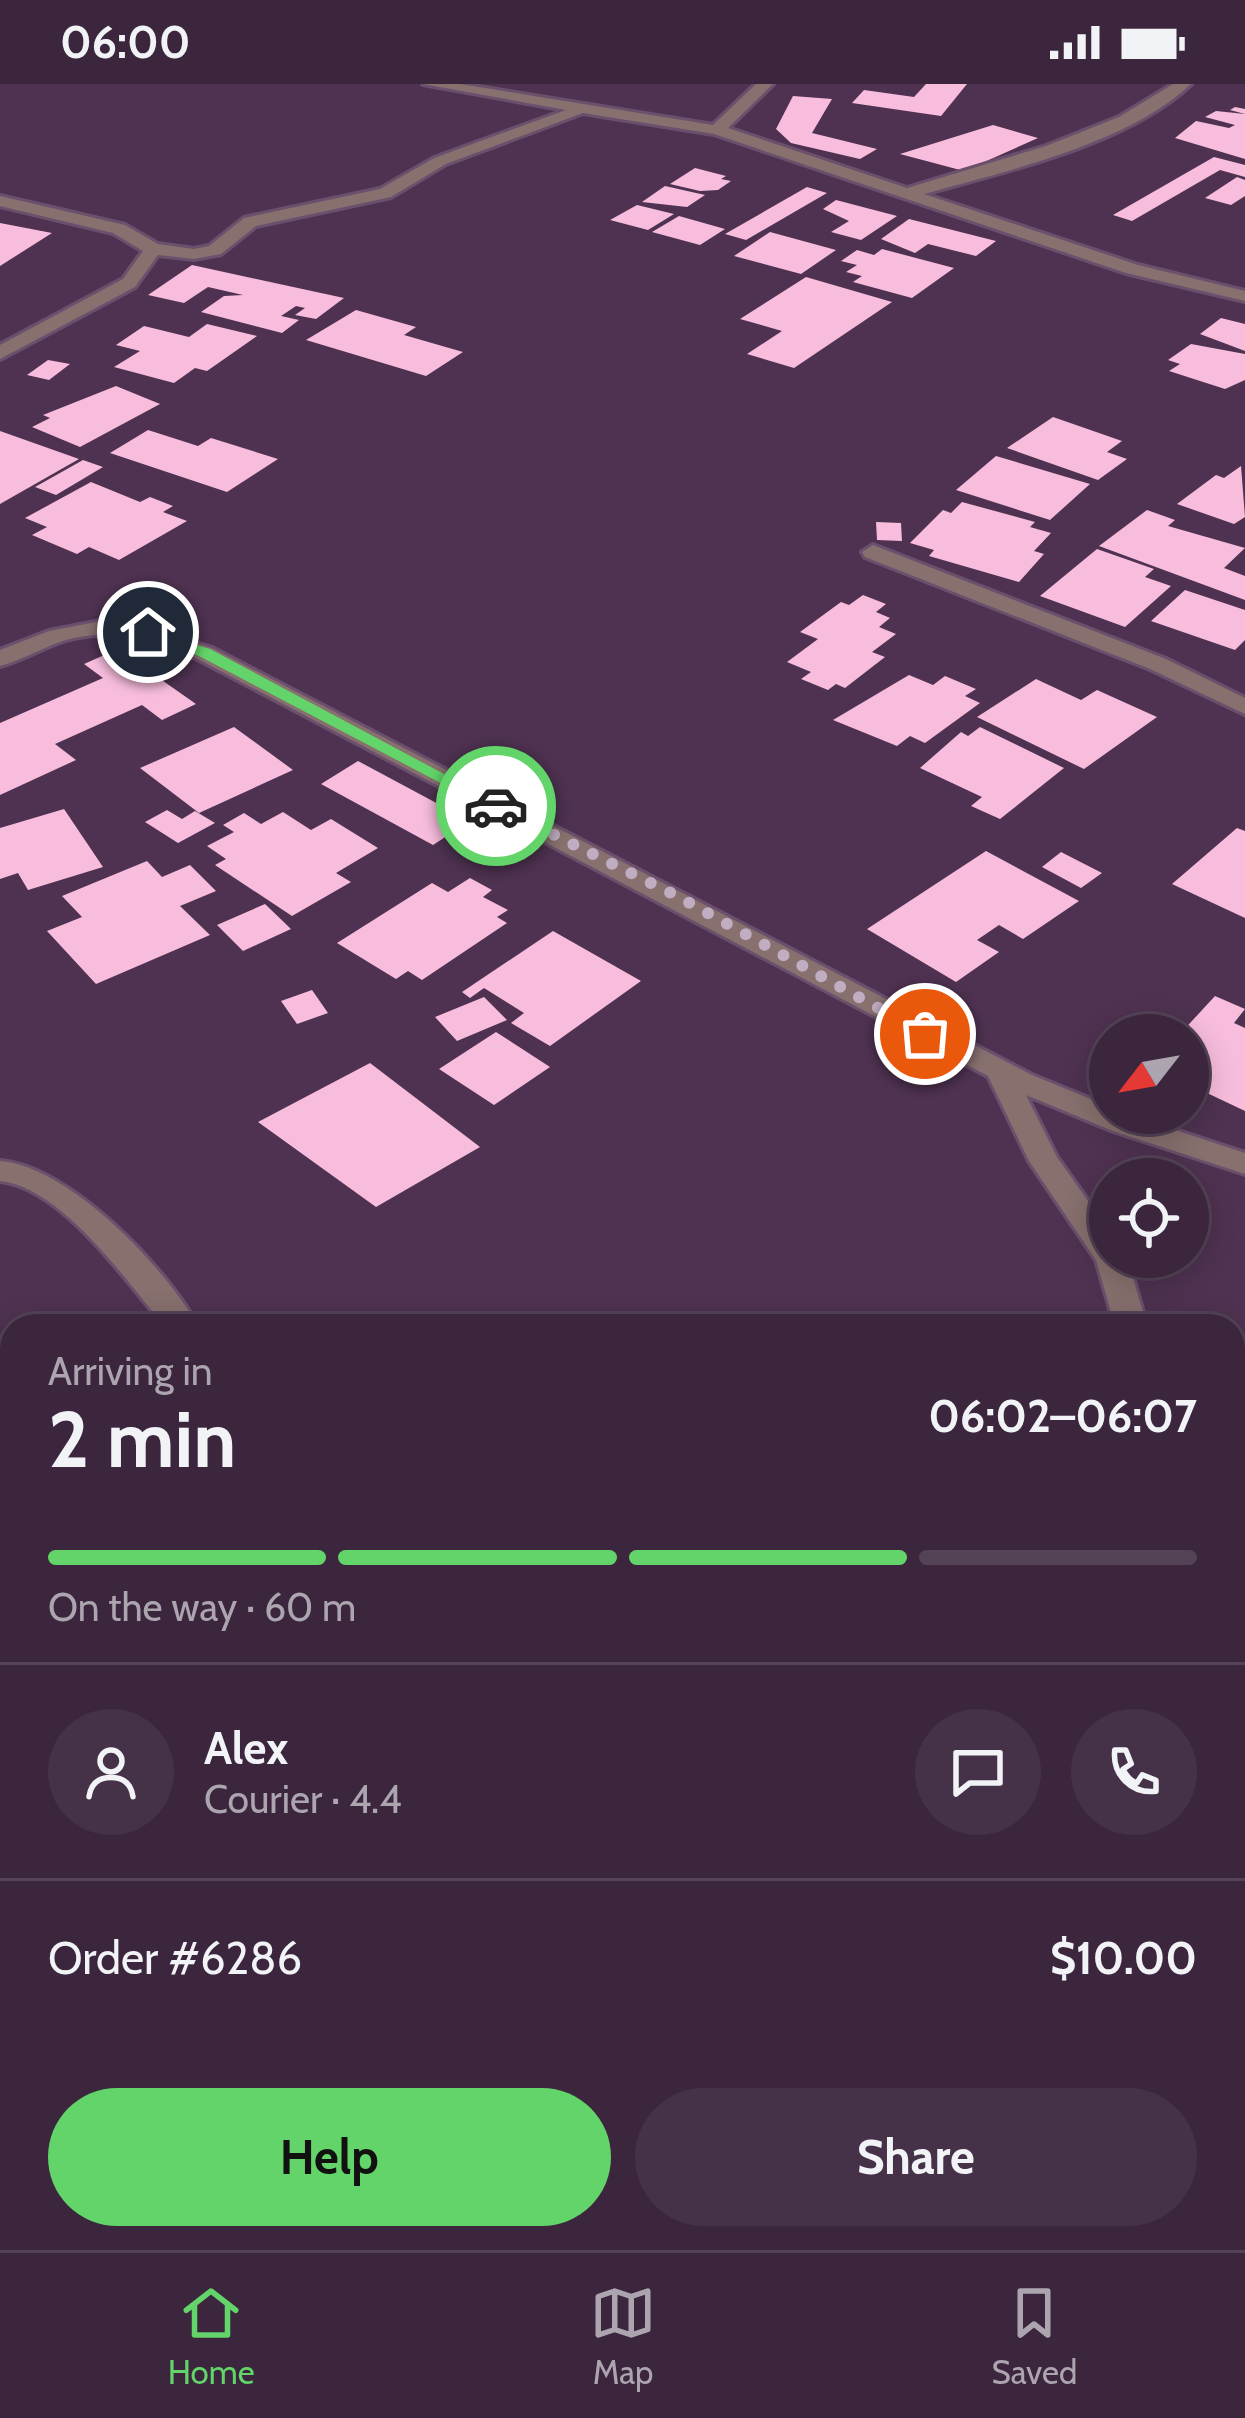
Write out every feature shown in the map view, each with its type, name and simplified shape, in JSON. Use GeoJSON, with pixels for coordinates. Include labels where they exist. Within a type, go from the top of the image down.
{"type":"FeatureCollection","features":[{"type":"Feature","properties":{"kind":"street"},"geometry":{"type":"LineString","coordinates":[[431,84],[717,130],[1154,276],[1245,296]]}},
{"type":"Feature","properties":{"kind":"street"},"geometry":{"type":"LineString","coordinates":[[717,130],[765,84]]}},
{"type":"Feature","properties":{"kind":"street"},"geometry":{"type":"LineString","coordinates":[[907,193],[1088,133],[1164,99],[1183,84]]}},
{"type":"Feature","properties":{"kind":"street"},"geometry":{"type":"LineString","coordinates":[[0,201],[119,229],[153,248],[194,254],[215,250],[250,222],[385,193],[440,161],[582,110]]}},
{"type":"Feature","properties":{"kind":"street"},"geometry":{"type":"LineString","coordinates":[[0,353],[129,284],[153,248]]}},
{"type":"Feature","properties":{"kind":"street"},"geometry":{"type":"LineString","coordinates":[[872,552],[1242,700]]}},
{"type":"Feature","properties":{"kind":"street"},"geometry":{"type":"LineString","coordinates":[[0,658],[60,631],[90,625],[148,632],[204,652],[677,896],[999,1070],[1123,1124],[1245,1164]]}},
{"type":"Feature","properties":{"kind":"street"},"geometry":{"type":"LineString","coordinates":[[999,1070],[1044,1161],[1089,1226]]}},
{"type":"Feature","properties":{"kind":"street"},"geometry":{"type":"LineString","coordinates":[[0,1171],[32,1172],[66,1198],[171,1314]]}},
{"type":"Feature","properties":{"kind":"street"},"geometry":{"type":"LineString","coordinates":[[1116,1278],[1127,1314]]}},
{"type":"Feature","properties":{"kind":"building"},"geometry":{"type":"Polygon","coordinates":[[[926,84],[967,84],[941,116],[852,103],[864,90],[914,97],[926,84]]]}},
{"type":"Feature","properties":{"kind":"building"},"geometry":{"type":"Polygon","coordinates":[[[793,96],[832,99],[812,133],[877,149],[860,159],[791,143],[776,129],[793,96]]]}},
{"type":"Feature","properties":{"kind":"building"},"geometry":{"type":"Polygon","coordinates":[[[1216,111],[1245,114],[1245,159],[1175,138],[1196,121],[1235,125],[1205,117],[1216,111]]]}},
{"type":"Feature","properties":{"kind":"building"},"geometry":{"type":"Polygon","coordinates":[[[993,125],[1038,138],[964,171],[900,154],[993,125]]]}},
{"type":"Feature","properties":{"kind":"building"},"geometry":{"type":"Polygon","coordinates":[[[1214,157],[1245,165],[1245,177],[1220,170],[1132,221],[1113,215],[1214,157]]]}},
{"type":"Feature","properties":{"kind":"building"},"geometry":{"type":"Polygon","coordinates":[[[695,168],[731,181],[718,190],[700,191],[670,184],[695,168]]]}},
{"type":"Feature","properties":{"kind":"building"},"geometry":{"type":"Polygon","coordinates":[[[1237,177],[1245,180],[1245,196],[1231,205],[1205,198],[1237,177]]]}},
{"type":"Feature","properties":{"kind":"building"},"geometry":{"type":"Polygon","coordinates":[[[665,186],[705,195],[687,207],[642,202],[665,186]]]}},
{"type":"Feature","properties":{"kind":"building"},"geometry":{"type":"Polygon","coordinates":[[[807,187],[827,193],[746,240],[725,234],[807,187]]]}},
{"type":"Feature","properties":{"kind":"building"},"geometry":{"type":"Polygon","coordinates":[[[836,200],[897,216],[861,240],[831,232],[849,221],[823,209],[836,200]]]}},
{"type":"Feature","properties":{"kind":"building"},"geometry":{"type":"Polygon","coordinates":[[[637,205],[674,214],[648,230],[610,220],[637,205]]]}},
{"type":"Feature","properties":{"kind":"building"},"geometry":{"type":"Polygon","coordinates":[[[679,216],[725,229],[700,245],[652,232],[679,216]]]}},
{"type":"Feature","properties":{"kind":"building"},"geometry":{"type":"Polygon","coordinates":[[[909,219],[996,241],[976,256],[928,244],[915,253],[881,239],[909,219]]]}},
{"type":"Feature","properties":{"kind":"building"},"geometry":{"type":"Polygon","coordinates":[[[0,223],[52,233],[0,266],[0,223]]]}},
{"type":"Feature","properties":{"kind":"building"},"geometry":{"type":"Polygon","coordinates":[[[770,232],[836,250],[801,274],[734,256],[770,232]]]}},
{"type":"Feature","properties":{"kind":"building"},"geometry":{"type":"Polygon","coordinates":[[[882,249],[954,268],[912,298],[853,282],[862,276],[846,272],[857,265],[841,261],[857,250],[874,255],[882,249]]]}},
{"type":"Feature","properties":{"kind":"building"},"geometry":{"type":"Polygon","coordinates":[[[192,265],[344,298],[316,319],[295,315],[305,308],[296,306],[281,316],[299,320],[282,333],[201,312],[224,296],[243,295],[208,287],[184,303],[148,295],[192,265]]]}},
{"type":"Feature","properties":{"kind":"building"},"geometry":{"type":"Polygon","coordinates":[[[806,277],[892,302],[794,368],[747,354],[782,331],[740,319],[806,277]]]}},
{"type":"Feature","properties":{"kind":"building"},"geometry":{"type":"Polygon","coordinates":[[[356,310],[416,327],[404,335],[463,352],[426,376],[306,340],[356,310]]]}},
{"type":"Feature","properties":{"kind":"building"},"geometry":{"type":"Polygon","coordinates":[[[1221,318],[1245,324],[1245,351],[1200,334],[1221,318]]]}},
{"type":"Feature","properties":{"kind":"building"},"geometry":{"type":"Polygon","coordinates":[[[207,324],[257,336],[207,371],[195,368],[174,383],[114,367],[140,351],[116,345],[144,326],[189,337],[207,324]]]}},
{"type":"Feature","properties":{"kind":"building"},"geometry":{"type":"Polygon","coordinates":[[[1191,344],[1245,354],[1245,380],[1225,389],[1169,371],[1180,364],[1168,360],[1191,344]]]}},
{"type":"Feature","properties":{"kind":"building"},"geometry":{"type":"Polygon","coordinates":[[[48,360],[70,364],[49,380],[27,375],[48,360]]]}},
{"type":"Feature","properties":{"kind":"building"},"geometry":{"type":"Polygon","coordinates":[[[116,386],[160,404],[80,447],[32,427],[50,418],[43,415],[116,386]]]}},
{"type":"Feature","properties":{"kind":"building"},"geometry":{"type":"Polygon","coordinates":[[[1053,417],[1122,441],[1107,452],[1127,459],[1098,480],[1007,448],[1053,417]]]}},
{"type":"Feature","properties":{"kind":"building"},"geometry":{"type":"Polygon","coordinates":[[[148,430],[198,446],[211,438],[278,459],[227,492],[110,453],[148,430]]]}},
{"type":"Feature","properties":{"kind":"building"},"geometry":{"type":"Polygon","coordinates":[[[0,431],[79,459],[0,504],[0,431]]]}},
{"type":"Feature","properties":{"kind":"building"},"geometry":{"type":"Polygon","coordinates":[[[996,456],[1090,484],[1050,520],[956,490],[996,456]]]}},
{"type":"Feature","properties":{"kind":"building"},"geometry":{"type":"Polygon","coordinates":[[[83,460],[103,467],[56,495],[35,487],[83,460]]]}},
{"type":"Feature","properties":{"kind":"building"},"geometry":{"type":"Polygon","coordinates":[[[1241,466],[1245,517],[1234,524],[1177,504],[1216,475],[1224,478],[1241,466]]]}},
{"type":"Feature","properties":{"kind":"building"},"geometry":{"type":"Polygon","coordinates":[[[91,482],[140,502],[150,497],[173,506],[163,512],[187,521],[119,560],[89,547],[77,554],[32,535],[47,527],[25,518],[91,482]]]}},
{"type":"Feature","properties":{"kind":"building"},"geometry":{"type":"Polygon","coordinates":[[[962,502],[1035,522],[1030,527],[1051,533],[1034,551],[1044,554],[1019,582],[929,556],[934,550],[910,543],[943,510],[951,513],[962,502]]]}},
{"type":"Feature","properties":{"kind":"building"},"geometry":{"type":"Polygon","coordinates":[[[1147,510],[1175,520],[1168,526],[1245,548],[1224,568],[1245,576],[1245,600],[1099,546],[1147,510]]]}},
{"type":"Feature","properties":{"kind":"building"},"geometry":{"type":"Polygon","coordinates":[[[876,522],[901,523],[902,541],[877,540],[876,522]]]}},
{"type":"Feature","properties":{"kind":"building"},"geometry":{"type":"Polygon","coordinates":[[[1097,549],[1154,569],[1145,577],[1171,586],[1125,627],[1040,596],[1097,549]]]}},
{"type":"Feature","properties":{"kind":"building"},"geometry":{"type":"Polygon","coordinates":[[[1185,590],[1245,610],[1245,640],[1235,650],[1151,621],[1185,590]]]}},
{"type":"Feature","properties":{"kind":"building"},"geometry":{"type":"Polygon","coordinates":[[[863,595],[886,604],[876,612],[890,618],[879,627],[896,634],[872,652],[885,657],[845,688],[836,684],[828,690],[801,679],[811,672],[787,662],[818,639],[800,632],[841,602],[849,605],[863,595]]]}},
{"type":"Feature","properties":{"kind":"building"},"geometry":{"type":"Polygon","coordinates":[[[118,649],[144,667],[157,661],[170,670],[156,676],[196,704],[162,720],[142,705],[55,744],[76,760],[0,795],[0,723],[103,678],[84,664],[118,649]]]}},
{"type":"Feature","properties":{"kind":"building"},"geometry":{"type":"Polygon","coordinates":[[[909,675],[933,685],[945,676],[976,689],[965,696],[980,703],[925,743],[910,736],[897,746],[833,720],[909,675]]]}},
{"type":"Feature","properties":{"kind":"building"},"geometry":{"type":"Polygon","coordinates":[[[1036,679],[1081,700],[1097,690],[1157,717],[1084,769],[977,717],[1036,679]]]}},
{"type":"Feature","properties":{"kind":"building"},"geometry":{"type":"Polygon","coordinates":[[[234,727],[293,770],[199,813],[140,768],[234,727]]]}},
{"type":"Feature","properties":{"kind":"building"},"geometry":{"type":"Polygon","coordinates":[[[980,727],[1064,768],[1000,819],[971,806],[982,797],[920,768],[961,732],[968,736],[980,727]]]}},
{"type":"Feature","properties":{"kind":"building"},"geometry":{"type":"Polygon","coordinates":[[[358,761],[470,821],[433,845],[321,784],[358,761]]]}},
{"type":"Feature","properties":{"kind":"building"},"geometry":{"type":"Polygon","coordinates":[[[64,809],[103,867],[28,890],[18,873],[0,879],[0,828],[64,809]]]}},
{"type":"Feature","properties":{"kind":"building"},"geometry":{"type":"Polygon","coordinates":[[[167,810],[182,819],[195,811],[215,823],[178,843],[145,822],[167,810]]]}},
{"type":"Feature","properties":{"kind":"building"},"geometry":{"type":"Polygon","coordinates":[[[283,812],[311,830],[331,819],[378,848],[336,873],[351,882],[292,916],[215,865],[226,859],[207,846],[234,832],[223,825],[244,813],[261,824],[283,812]]]}},
{"type":"Feature","properties":{"kind":"building"},"geometry":{"type":"Polygon","coordinates":[[[1237,828],[1245,831],[1245,918],[1172,884],[1237,828]]]}},
{"type":"Feature","properties":{"kind":"building"},"geometry":{"type":"Polygon","coordinates":[[[986,851],[1079,901],[1023,939],[999,925],[977,940],[999,952],[956,982],[867,929],[986,851]]]}},
{"type":"Feature","properties":{"kind":"building"},"geometry":{"type":"Polygon","coordinates":[[[1061,852],[1102,873],[1081,888],[1042,867],[1061,852]]]}},
{"type":"Feature","properties":{"kind":"building"},"geometry":{"type":"Polygon","coordinates":[[[147,861],[162,877],[190,865],[216,891],[180,906],[210,935],[96,984],[47,931],[82,917],[62,896],[147,861]]]}},
{"type":"Feature","properties":{"kind":"building"},"geometry":{"type":"Polygon","coordinates":[[[470,878],[492,890],[483,897],[508,910],[497,917],[507,923],[422,980],[408,971],[396,979],[337,943],[432,883],[448,892],[470,878]]]}},
{"type":"Feature","properties":{"kind":"building"},"geometry":{"type":"Polygon","coordinates":[[[265,904],[291,929],[243,951],[217,925],[265,904]]]}},
{"type":"Feature","properties":{"kind":"building"},"geometry":{"type":"Polygon","coordinates":[[[553,931],[641,981],[550,1046],[511,1023],[524,1013],[484,988],[470,998],[462,992],[553,931]]]}},
{"type":"Feature","properties":{"kind":"building"},"geometry":{"type":"Polygon","coordinates":[[[312,990],[328,1013],[297,1024],[281,1001],[312,990]]]}},
{"type":"Feature","properties":{"kind":"building"},"geometry":{"type":"Polygon","coordinates":[[[1215,996],[1245,1009],[1234,1023],[1245,1028],[1245,1111],[1209,1094],[1209,1014],[1198,1014],[1215,996]]]}},
{"type":"Feature","properties":{"kind":"building"},"geometry":{"type":"Polygon","coordinates":[[[484,997],[507,1020],[457,1041],[435,1017],[484,997]]]}},
{"type":"Feature","properties":{"kind":"building"},"geometry":{"type":"Polygon","coordinates":[[[496,1032],[550,1067],[494,1105],[439,1069],[496,1032]]]}},
{"type":"Feature","properties":{"kind":"building"},"geometry":{"type":"Polygon","coordinates":[[[370,1063],[480,1147],[376,1207],[258,1122],[370,1063]]]}},
{"type":"Feature","properties":{"kind":"way so far"},"geometry":{"type":"LineString","coordinates":[[496,806],[677,896],[925,1034]]}},
{"type":"Feature","properties":{"kind":"route"},"geometry":{"type":"LineString","coordinates":[[148,632],[204,652],[496,806]]}}]}
